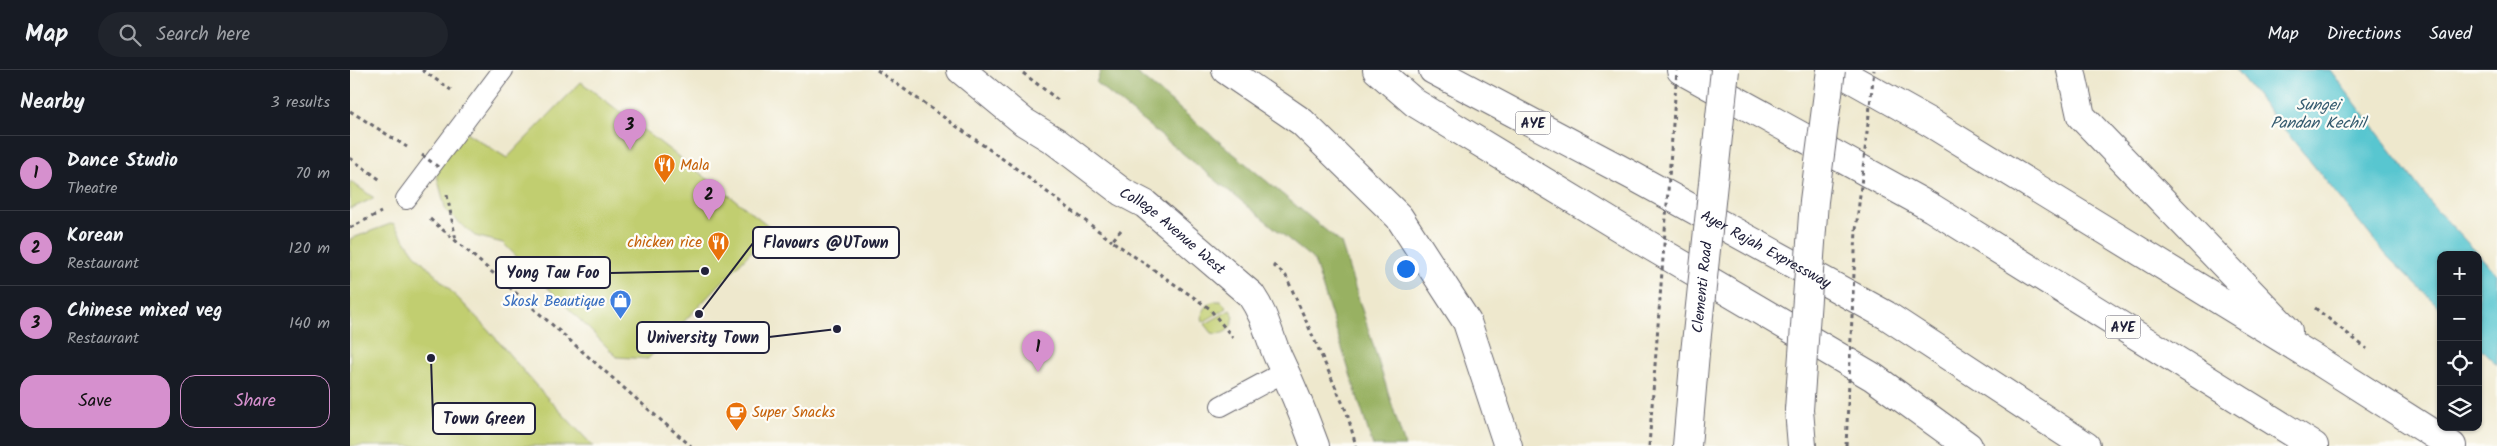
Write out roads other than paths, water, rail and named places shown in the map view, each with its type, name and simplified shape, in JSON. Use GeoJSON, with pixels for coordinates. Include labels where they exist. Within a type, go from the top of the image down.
{"type":"FeatureCollection","features":[{"type":"Feature","properties":{"kind":"main road","name":"College Avenue West"},"geometry":{"type":"LineString","coordinates":[[961,70],[1024,122],[1055,141],[1122,192],[1145,204],[1250,294],[1263,312],[1278,357],[1275,377],[1315,446]]}},
{"type":"Feature","properties":{"kind":"main road"},"geometry":{"type":"LineString","coordinates":[[1226,70],[1302,122],[1399,217],[1467,322],[1508,446]]}},
{"type":"Feature","properties":{"kind":"main road"},"geometry":{"type":"LineString","coordinates":[[1377,70],[1416,103],[1637,238],[1874,377],[1968,446]]}},
{"type":"Feature","properties":{"kind":"main road","name":"Ayer Rajah Expressway"},"geometry":{"type":"LineString","coordinates":[[1433,70],[1633,176],[1886,315],[2086,446]]}},
{"type":"Feature","properties":{"kind":"main road","name":"AYE"},"geometry":{"type":"LineString","coordinates":[[1679,70],[1932,208],[2314,446]]}},
{"type":"Feature","properties":{"kind":"main road","name":"Clementi Road"},"geometry":{"type":"LineString","coordinates":[[1688,446],[1695,353],[1725,70]]}},
{"type":"Feature","properties":{"kind":"main road"},"geometry":{"type":"LineString","coordinates":[[1796,446],[1814,201],[1831,70]]}},
{"type":"Feature","properties":{"kind":"main road"},"geometry":{"type":"LineString","coordinates":[[1836,70],[1929,122],[2317,360],[2452,446]]}},
{"type":"Feature","properties":{"kind":"main road"},"geometry":{"type":"LineString","coordinates":[[2071,70],[2081,116],[2317,360]]}},
{"type":"Feature","properties":{"kind":"main road"},"geometry":{"type":"LineString","coordinates":[[1799,410],[1802,446]]}},
{"type":"Feature","properties":{"kind":"lane"},"geometry":{"type":"LineString","coordinates":[[406,200],[503,70]]}},
{"type":"Feature","properties":{"kind":"lane"},"geometry":{"type":"LineString","coordinates":[[1221,406],[1275,377]]}},
{"type":"Feature","properties":{"kind":"water","name":"Sungei Pandan Kechil"},"geometry":{"type":"Polygon","coordinates":[[[2236,70],[2330,70],[2434,207],[2475,251],[2437,251],[2437,305],[2387,256],[2236,70]]]}},
{"type":"Feature","properties":{"kind":"water","name":"Sungei Pandan Kechil"},"geometry":{"type":"Polygon","coordinates":[[[2482,258],[2497,274],[2497,365],[2482,350],[2482,258]]]}},
{"type":"Feature","properties":{"kind":"place","name":"Chinese mixed veg"},"geometry":{"type":"Point","coordinates":[630,150]}},
{"type":"Feature","properties":{"kind":"place","name":"Mala"},"geometry":{"type":"Point","coordinates":[664,184]}},
{"type":"Feature","properties":{"kind":"place","name":"Korean"},"geometry":{"type":"Point","coordinates":[709,220]}},
{"type":"Feature","properties":{"kind":"place","name":"chicken rice"},"geometry":{"type":"Point","coordinates":[718,261]}},
{"type":"Feature","properties":{"kind":"place","name":"Yong Tau Foo"},"geometry":{"type":"Point","coordinates":[705,271]}},
{"type":"Feature","properties":{"kind":"place","name":"Flavours @UTown"},"geometry":{"type":"Point","coordinates":[699,314]}},
{"type":"Feature","properties":{"kind":"place","name":"Skosk Beautique"},"geometry":{"type":"Point","coordinates":[621,320]}},
{"type":"Feature","properties":{"kind":"place","name":"University Town"},"geometry":{"type":"Point","coordinates":[837,329]}},
{"type":"Feature","properties":{"kind":"place","name":"Town Green"},"geometry":{"type":"Point","coordinates":[431,358]}},
{"type":"Feature","properties":{"kind":"place","name":"Dance Studio"},"geometry":{"type":"Point","coordinates":[1038,372]}},
{"type":"Feature","properties":{"kind":"place","name":"Super Snacks"},"geometry":{"type":"Point","coordinates":[736,431]}}]}
